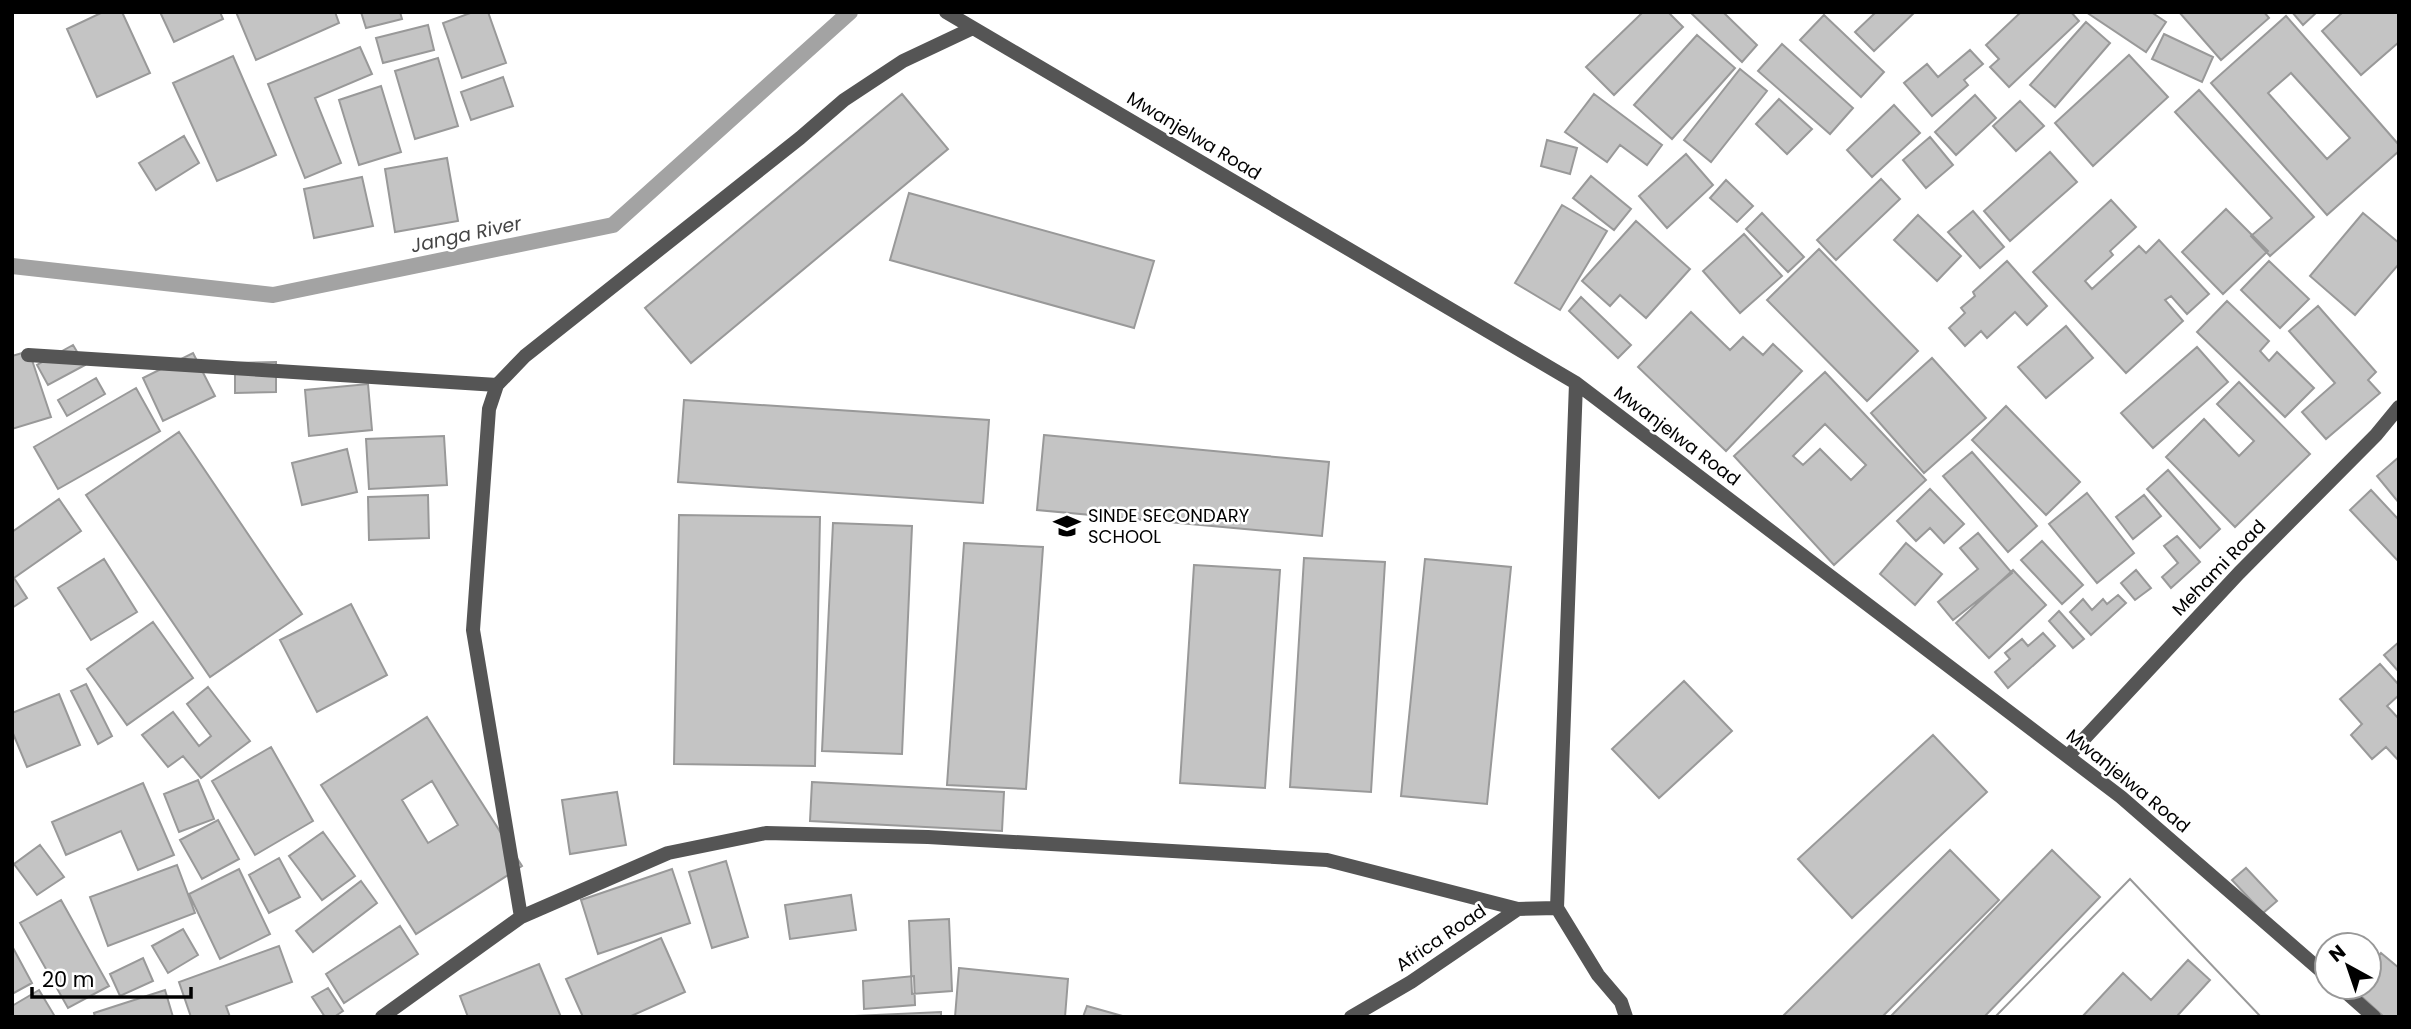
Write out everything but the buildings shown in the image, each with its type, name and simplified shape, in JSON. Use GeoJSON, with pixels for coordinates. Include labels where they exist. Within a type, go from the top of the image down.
{"type":"FeatureCollection","features":[{"type":"Feature","properties":{"kind":"street","name":"Mwanjelwa Road"},"geometry":{"type":"LineString","coordinates":[[946,12],[1576,383],[2121,797],[2313,964]]}},
{"type":"Feature","properties":{"kind":"street"},"geometry":{"type":"LineString","coordinates":[[521,917],[473,629],[489,409],[497,385],[525,356],[844,100],[903,61],[973,28]]}},
{"type":"Feature","properties":{"kind":"street"},"geometry":{"type":"LineString","coordinates":[[28,355],[497,385]]}},
{"type":"Feature","properties":{"kind":"street"},"geometry":{"type":"LineString","coordinates":[[1576,383],[1557,908],[1598,975],[1621,1002],[1626,1017]]}},
{"type":"Feature","properties":{"kind":"street","name":"Mehami Road"},"geometry":{"type":"LineString","coordinates":[[2067,756],[2239,573],[2376,435],[2399,407]]}},
{"type":"Feature","properties":{"kind":"street"},"geometry":{"type":"LineString","coordinates":[[382,1017],[521,917],[668,853],[766,832],[928,836],[1327,860],[1517,909],[1557,908]]}},
{"type":"Feature","properties":{"kind":"street","name":"Africa Road"},"geometry":{"type":"LineString","coordinates":[[1351,1017],[1411,982],[1517,909]]}},
{"type":"Feature","properties":{"kind":"street"},"geometry":{"type":"LineString","coordinates":[[2356,1001],[2374,1017]]}},
{"type":"Feature","properties":{"kind":"waterway","name":"Janga River"},"geometry":{"type":"LineString","coordinates":[[12,266],[273,295],[613,225],[850,12]]}},
{"type":"Feature","properties":{"kind":"place","name":"SINDE SECONDARY SCHOOL"},"geometry":{"type":"Point","coordinates":[1067,526]}}]}
